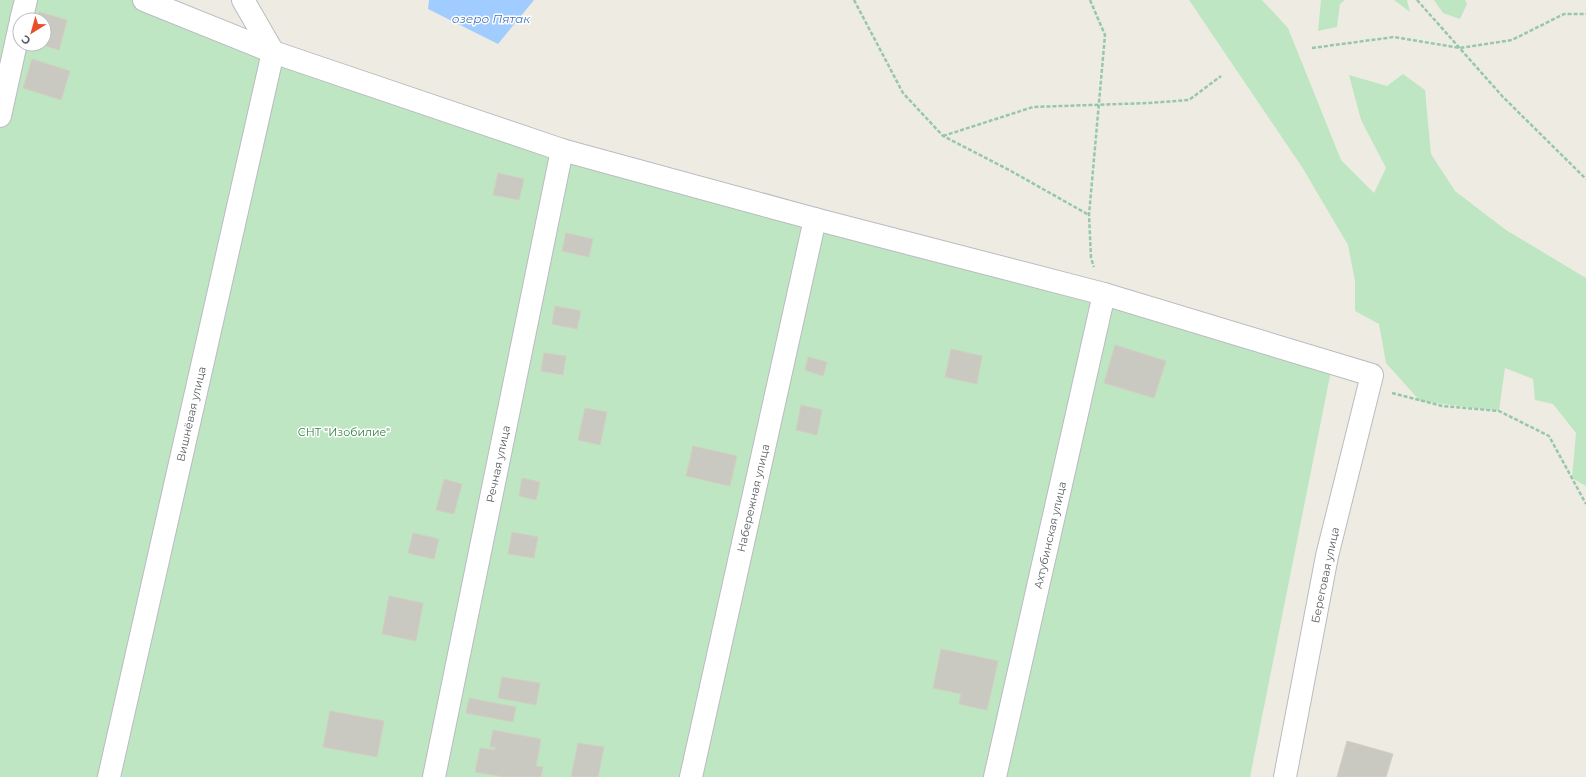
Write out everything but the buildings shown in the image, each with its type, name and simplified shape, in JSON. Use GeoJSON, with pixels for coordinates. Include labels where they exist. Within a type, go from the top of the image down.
{"type":"FeatureCollection","features":[{"type":"Feature","properties":{"kind":"street"},"geometry":{"type":"LineString","coordinates":[[23,12],[26,0]]}},
{"type":"Feature","properties":{"kind":"street"},"geometry":{"type":"LineString","coordinates":[[144,0],[273,52],[562,150],[815,219],[1104,294],[1372,375]]}},
{"type":"Feature","properties":{"kind":"street"},"geometry":{"type":"LineString","coordinates":[[243,0],[273,52]]}},
{"type":"Feature","properties":{"kind":"street"},"geometry":{"type":"LineString","coordinates":[[0,116],[14,52]]}},
{"type":"Feature","properties":{"kind":"street","name":"Вишнёвая улица"},"geometry":{"type":"LineString","coordinates":[[110,777],[273,52]]}},
{"type":"Feature","properties":{"kind":"street","name":"Речная улица"},"geometry":{"type":"LineString","coordinates":[[434,777],[562,150]]}},
{"type":"Feature","properties":{"kind":"street","name":"Набережная улица"},"geometry":{"type":"LineString","coordinates":[[691,777],[815,219]]}},
{"type":"Feature","properties":{"kind":"street","name":"Ахтубинская улица"},"geometry":{"type":"LineString","coordinates":[[995,777],[1104,294]]}},
{"type":"Feature","properties":{"kind":"street","name":"Береговая улица"},"geometry":{"type":"LineString","coordinates":[[1285,777],[1328,556],[1372,375]]}},
{"type":"Feature","properties":{"kind":"path"},"geometry":{"type":"LineString","coordinates":[[854,0],[903,93],[943,136],[1012,171],[1089,215]]}},
{"type":"Feature","properties":{"kind":"path"},"geometry":{"type":"LineString","coordinates":[[1090,0],[1105,35],[1089,215],[1091,258],[1104,294]]}},
{"type":"Feature","properties":{"kind":"path"},"geometry":{"type":"LineString","coordinates":[[1417,0],[1503,97],[1586,179]]}},
{"type":"Feature","properties":{"kind":"path"},"geometry":{"type":"LineString","coordinates":[[1312,48],[1394,37],[1460,48],[1512,40],[1564,14],[1586,14]]}},
{"type":"Feature","properties":{"kind":"path"},"geometry":{"type":"LineString","coordinates":[[943,136],[1033,107],[1149,103],[1188,100],[1221,76]]}},
{"type":"Feature","properties":{"kind":"path"},"geometry":{"type":"LineString","coordinates":[[1372,375],[1392,394],[1442,406],[1499,411],[1550,436],[1586,504]]}},
{"type":"Feature","properties":{"kind":"green space","name":"СНТ \"Изобилие\""},"geometry":{"type":"Polygon","coordinates":[[[0,0],[136,0],[554,140],[801,209],[1072,274],[1333,361],[1250,777],[0,777],[0,0]]]}},
{"type":"Feature","properties":{"kind":"green space"},"geometry":{"type":"Polygon","coordinates":[[[1189,0],[1262,0],[1288,28],[1341,160],[1374,193],[1386,168],[1361,120],[1349,75],[1387,86],[1403,74],[1425,90],[1431,154],[1455,191],[1506,230],[1586,278],[1586,486],[1572,478],[1576,433],[1553,404],[1535,400],[1533,379],[1505,368],[1499,411],[1420,401],[1386,363],[1379,324],[1355,311],[1355,281],[1348,245],[1302,167],[1189,0]]]}},
{"type":"Feature","properties":{"kind":"green space"},"geometry":{"type":"Polygon","coordinates":[[[1321,0],[1345,0],[1340,4],[1337,27],[1318,31],[1321,0]]]}},
{"type":"Feature","properties":{"kind":"green space"},"geometry":{"type":"Polygon","coordinates":[[[1394,0],[1407,0],[1410,12],[1394,0]]]}},
{"type":"Feature","properties":{"kind":"green space"},"geometry":{"type":"Polygon","coordinates":[[[1434,0],[1465,0],[1467,4],[1460,19],[1443,13],[1434,0]]]}},
{"type":"Feature","properties":{"kind":"water","name":"озеро Пятак"},"geometry":{"type":"Polygon","coordinates":[[[429,0],[534,0],[498,44],[428,9],[429,0]]]}}]}
